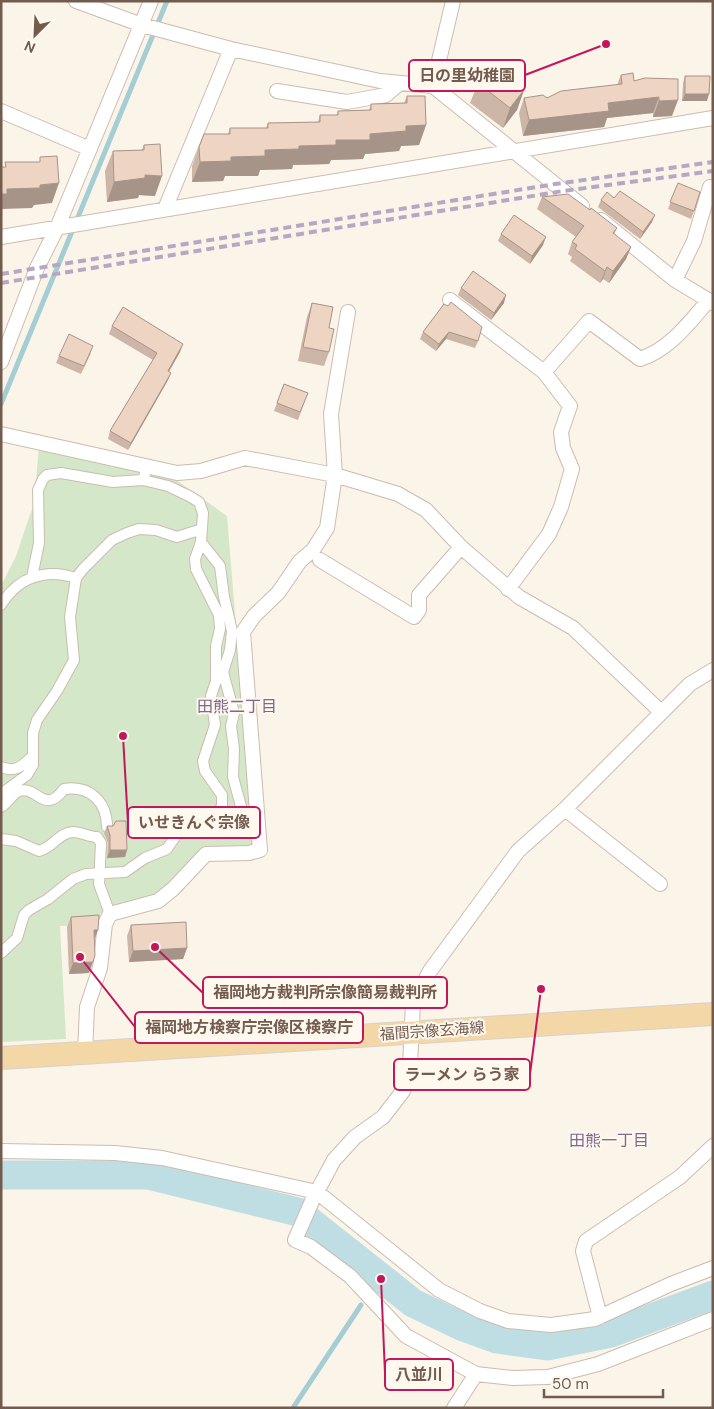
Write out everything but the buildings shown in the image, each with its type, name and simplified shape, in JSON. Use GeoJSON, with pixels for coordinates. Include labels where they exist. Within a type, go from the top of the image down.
{"type":"FeatureCollection","features":[{"type":"Feature","properties":{"kind":"main road","name":"福間宗像玄海線"},"geometry":{"type":"LineString","coordinates":[[1,1058],[713,1014]]}},
{"type":"Feature","properties":{"kind":"street"},"geometry":{"type":"LineString","coordinates":[[76,1],[150,28],[231,49],[380,81],[433,86],[516,150],[675,280],[710,302],[668,343],[653,355],[640,359],[589,321],[544,372]]}},
{"type":"Feature","properties":{"kind":"street"},"geometry":{"type":"LineString","coordinates":[[1,362],[37,268],[63,226],[90,149],[150,28],[152,1]]}},
{"type":"Feature","properties":{"kind":"street"},"geometry":{"type":"LineString","coordinates":[[433,86],[453,1]]}},
{"type":"Feature","properties":{"kind":"street"},"geometry":{"type":"LineString","coordinates":[[165,209],[231,49]]}},
{"type":"Feature","properties":{"kind":"street"},"geometry":{"type":"LineString","coordinates":[[277,91],[347,102],[386,95],[400,83]]}},
{"type":"Feature","properties":{"kind":"street"},"geometry":{"type":"LineString","coordinates":[[1,111],[90,149]]}},
{"type":"Feature","properties":{"kind":"street"},"geometry":{"type":"LineString","coordinates":[[1,237],[713,118]]}},
{"type":"Feature","properties":{"kind":"street"},"geometry":{"type":"LineString","coordinates":[[675,280],[694,241],[710,188]]}},
{"type":"Feature","properties":{"kind":"street"},"geometry":{"type":"LineString","coordinates":[[450,300],[544,372],[570,406],[561,432],[563,448],[572,469],[561,507],[549,534],[508,589]]}},
{"type":"Feature","properties":{"kind":"street"},"geometry":{"type":"LineString","coordinates":[[85,1053],[87,1007],[100,968],[105,924],[110,914],[158,900],[172,889],[206,854],[249,853],[260,850],[243,632],[254,616],[278,593],[300,561],[313,550],[327,528],[335,475],[331,414],[348,312]]}},
{"type":"Feature","properties":{"kind":"street"},"geometry":{"type":"LineString","coordinates":[[1,434],[110,456],[199,502],[203,513],[201,542],[195,559],[196,569],[219,615],[219,676],[234,713],[230,726],[234,749],[233,777],[242,810],[239,817],[232,823],[213,822],[177,834],[167,849],[145,858],[130,870],[86,874],[73,879],[24,915],[17,938],[1,953]]}},
{"type":"Feature","properties":{"kind":"street"},"geometry":{"type":"LineString","coordinates":[[32,577],[39,543],[38,490],[43,478],[47,475],[61,473],[113,482],[145,473],[201,471],[245,458],[335,475],[405,498],[426,510],[461,547],[508,589],[573,628],[588,645],[660,712]]}},
{"type":"Feature","properties":{"kind":"street"},"geometry":{"type":"LineString","coordinates":[[1,794],[27,775],[33,765],[33,733],[37,720],[57,691],[74,660],[70,617],[76,578],[96,554],[112,540],[127,533],[139,529],[156,530],[177,537],[202,529]]}},
{"type":"Feature","properties":{"kind":"street"},"geometry":{"type":"LineString","coordinates":[[201,542],[220,566],[224,597],[232,632],[211,696],[215,726],[203,760],[205,771],[222,795],[222,806],[213,822]]}},
{"type":"Feature","properties":{"kind":"street"},"geometry":{"type":"LineString","coordinates":[[320,560],[414,617],[419,610],[419,595],[461,547]]}},
{"type":"Feature","properties":{"kind":"street"},"geometry":{"type":"LineString","coordinates":[[1,605],[14,588],[32,577],[51,574],[76,578]]}},
{"type":"Feature","properties":{"kind":"street"},"geometry":{"type":"LineString","coordinates":[[712,673],[690,684],[565,809],[518,851],[430,971],[413,1003],[410,1032],[410,1066],[403,1091],[383,1117],[355,1137],[334,1160],[315,1195],[295,1240],[311,1247],[350,1276],[406,1336],[476,1374],[513,1378],[548,1378],[598,1364],[713,1319]]}},
{"type":"Feature","properties":{"kind":"street"},"geometry":{"type":"LineString","coordinates":[[1,767],[16,770],[33,756]]}},
{"type":"Feature","properties":{"kind":"street"},"geometry":{"type":"LineString","coordinates":[[1,807],[19,791],[25,790],[49,800],[57,798],[64,789],[74,788],[100,802],[106,813],[107,827]]}},
{"type":"Feature","properties":{"kind":"street"},"geometry":{"type":"LineString","coordinates":[[565,809],[660,884]]}},
{"type":"Feature","properties":{"kind":"street"},"geometry":{"type":"LineString","coordinates":[[1,839],[16,841],[39,851],[49,848],[57,839],[67,833],[78,832],[97,837],[101,843],[101,891],[110,914]]}},
{"type":"Feature","properties":{"kind":"street"},"geometry":{"type":"LineString","coordinates":[[600,1317],[583,1251],[586,1241],[680,1177],[713,1146]]}},
{"type":"Feature","properties":{"kind":"street"},"geometry":{"type":"LineString","coordinates":[[1,1152],[115,1153],[162,1158],[315,1195],[439,1290],[508,1321],[572,1324],[600,1317],[671,1284],[713,1268]]}},
{"type":"Feature","properties":{"kind":"street"},"geometry":{"type":"LineString","coordinates":[[454,1408],[476,1374]]}},
{"type":"Feature","properties":{"kind":"green space"},"geometry":{"type":"Polygon","coordinates":[[[39,447],[175,479],[227,516],[254,845],[241,850],[207,849],[166,889],[150,898],[100,914],[101,925],[60,926],[66,1039],[1,1042],[1,581],[3,582],[16,556],[34,503],[39,447]]]}},
{"type":"Feature","properties":{"kind":"waterway"},"geometry":{"type":"LineString","coordinates":[[1,404],[167,1]]}},
{"type":"Feature","properties":{"kind":"waterway"},"geometry":{"type":"LineString","coordinates":[[1,1175],[148,1175],[298,1212],[413,1303],[461,1326],[497,1339],[547,1346],[611,1333],[713,1295]]}},
{"type":"Feature","properties":{"kind":"waterway"},"geometry":{"type":"LineString","coordinates":[[293,1408],[361,1305]]}},
{"type":"Feature","properties":{"kind":"railway"},"geometry":{"type":"LineString","coordinates":[[1,274],[555,184],[713,162]]}},
{"type":"Feature","properties":{"kind":"railway"},"geometry":{"type":"LineString","coordinates":[[1,283],[563,191],[713,171]]}},
{"type":"Feature","properties":{"kind":"place","name":"日の里幼稚園"},"geometry":{"type":"Point","coordinates":[606,44]}},
{"type":"Feature","properties":{"kind":"place","name":"いせきんぐ宗像"},"geometry":{"type":"Point","coordinates":[123,736]}},
{"type":"Feature","properties":{"kind":"place","name":"福岡地方裁判所宗像簡易裁判所"},"geometry":{"type":"Point","coordinates":[155,947]}},
{"type":"Feature","properties":{"kind":"place","name":"福岡地方検察庁宗像区検察庁"},"geometry":{"type":"Point","coordinates":[80,957]}},
{"type":"Feature","properties":{"kind":"place","name":"ラーメン らう家"},"geometry":{"type":"Point","coordinates":[541,989]}},
{"type":"Feature","properties":{"kind":"place","name":"八並川"},"geometry":{"type":"Point","coordinates":[381,1279]}},
{"type":"Feature","properties":{"kind":"district","name":"田熊二丁目"},"geometry":{"type":"Point","coordinates":[237,706]}},
{"type":"Feature","properties":{"kind":"district","name":"田熊一丁目"},"geometry":{"type":"Point","coordinates":[609,1140]}}]}
